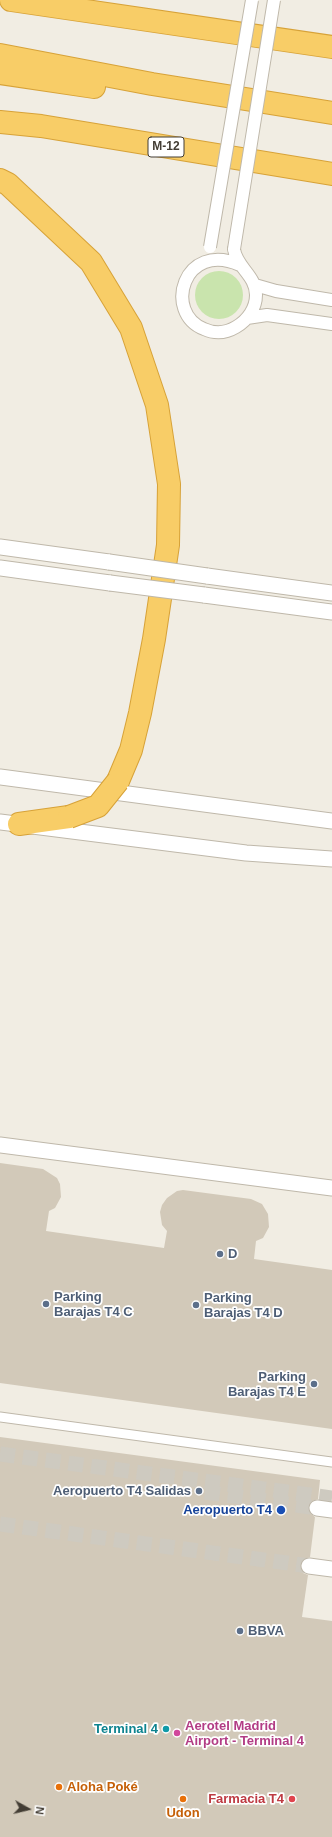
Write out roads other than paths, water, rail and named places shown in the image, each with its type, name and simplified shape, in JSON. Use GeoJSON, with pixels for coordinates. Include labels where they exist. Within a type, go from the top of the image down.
{"type":"FeatureCollection","features":[{"type":"Feature","properties":{"kind":"highway"},"geometry":{"type":"LineString","coordinates":[[11,0],[332,47]]}},
{"type":"Feature","properties":{"kind":"highway"},"geometry":{"type":"LineString","coordinates":[[0,55],[158,85],[332,113]]}},
{"type":"Feature","properties":{"kind":"highway"},"geometry":{"type":"LineString","coordinates":[[0,74],[149,94],[332,124]]}},
{"type":"Feature","properties":{"kind":"highway","name":"M-12"},"geometry":{"type":"LineString","coordinates":[[0,122],[41,126],[332,174]]}},
{"type":"Feature","properties":{"kind":"highway"},"geometry":{"type":"LineString","coordinates":[[0,180],[8,184],[91,262],[131,328],[157,405],[169,484],[168,545],[154,639],[140,713],[131,750],[118,781],[98,806],[69,818],[10,823]]}},
{"type":"Feature","properties":{"kind":"street"},"geometry":{"type":"LineString","coordinates":[[252,0],[208,256],[204,262],[191,272],[184,285],[183,300],[189,316],[201,328],[215,332],[229,330],[247,318],[267,315],[332,324]]}},
{"type":"Feature","properties":{"kind":"street"},"geometry":{"type":"LineString","coordinates":[[240,265],[234,249],[274,0]]}},
{"type":"Feature","properties":{"kind":"street"},"geometry":{"type":"LineString","coordinates":[[204,262],[223,259],[240,265],[248,272],[255,285],[255,304],[247,318]]}},
{"type":"Feature","properties":{"kind":"street"},"geometry":{"type":"LineString","coordinates":[[255,285],[276,291],[332,300]]}},
{"type":"Feature","properties":{"kind":"street"},"geometry":{"type":"LineString","coordinates":[[0,547],[332,593]]}},
{"type":"Feature","properties":{"kind":"street"},"geometry":{"type":"LineString","coordinates":[[0,568],[332,612]]}},
{"type":"Feature","properties":{"kind":"street"},"geometry":{"type":"LineString","coordinates":[[0,777],[332,821]]}},
{"type":"Feature","properties":{"kind":"street"},"geometry":{"type":"LineString","coordinates":[[10,823],[246,852],[332,859]]}},
{"type":"Feature","properties":{"kind":"street"},"geometry":{"type":"LineString","coordinates":[[0,1145],[332,1188]]}},
{"type":"Feature","properties":{"kind":"street"},"geometry":{"type":"LineString","coordinates":[[0,1416],[332,1462]]}},
{"type":"Feature","properties":{"kind":"street"},"geometry":{"type":"LineString","coordinates":[[309,1566],[332,1569]]}},
{"type":"Feature","properties":{"kind":"tunnel"},"geometry":{"type":"LineString","coordinates":[[0,1454],[332,1498]]}},
{"type":"Feature","properties":{"kind":"tunnel"},"geometry":{"type":"LineString","coordinates":[[205,1492],[317,1508]]}},
{"type":"Feature","properties":{"kind":"tunnel"},"geometry":{"type":"LineString","coordinates":[[0,1524],[309,1566]]}},
{"type":"Feature","properties":{"kind":"place","name":"D"},"geometry":{"type":"Point","coordinates":[220,1254]}},
{"type":"Feature","properties":{"kind":"place","name":"Parking Barajas T4 C"},"geometry":{"type":"Point","coordinates":[46,1304]}},
{"type":"Feature","properties":{"kind":"place","name":"Parking Barajas T4 D"},"geometry":{"type":"Point","coordinates":[196,1305]}},
{"type":"Feature","properties":{"kind":"place","name":"Parking Barajas T4 E"},"geometry":{"type":"Point","coordinates":[314,1384]}},
{"type":"Feature","properties":{"kind":"place","name":"Aeropuerto T4 Salidas"},"geometry":{"type":"Point","coordinates":[199,1491]}},
{"type":"Feature","properties":{"kind":"place","name":"Aeropuerto T4"},"geometry":{"type":"Point","coordinates":[281,1510]}},
{"type":"Feature","properties":{"kind":"place","name":"BBVA"},"geometry":{"type":"Point","coordinates":[240,1631]}},
{"type":"Feature","properties":{"kind":"place","name":"Terminal 4"},"geometry":{"type":"Point","coordinates":[166,1729]}},
{"type":"Feature","properties":{"kind":"place","name":"Aerotel Madrid Airport - Terminal 4"},"geometry":{"type":"Point","coordinates":[177,1733]}},
{"type":"Feature","properties":{"kind":"place","name":"Aloha Poké"},"geometry":{"type":"Point","coordinates":[59,1787]}},
{"type":"Feature","properties":{"kind":"place","name":"Udon"},"geometry":{"type":"Point","coordinates":[183,1799]}},
{"type":"Feature","properties":{"kind":"place","name":"Farmacia T4"},"geometry":{"type":"Point","coordinates":[292,1799]}}]}
